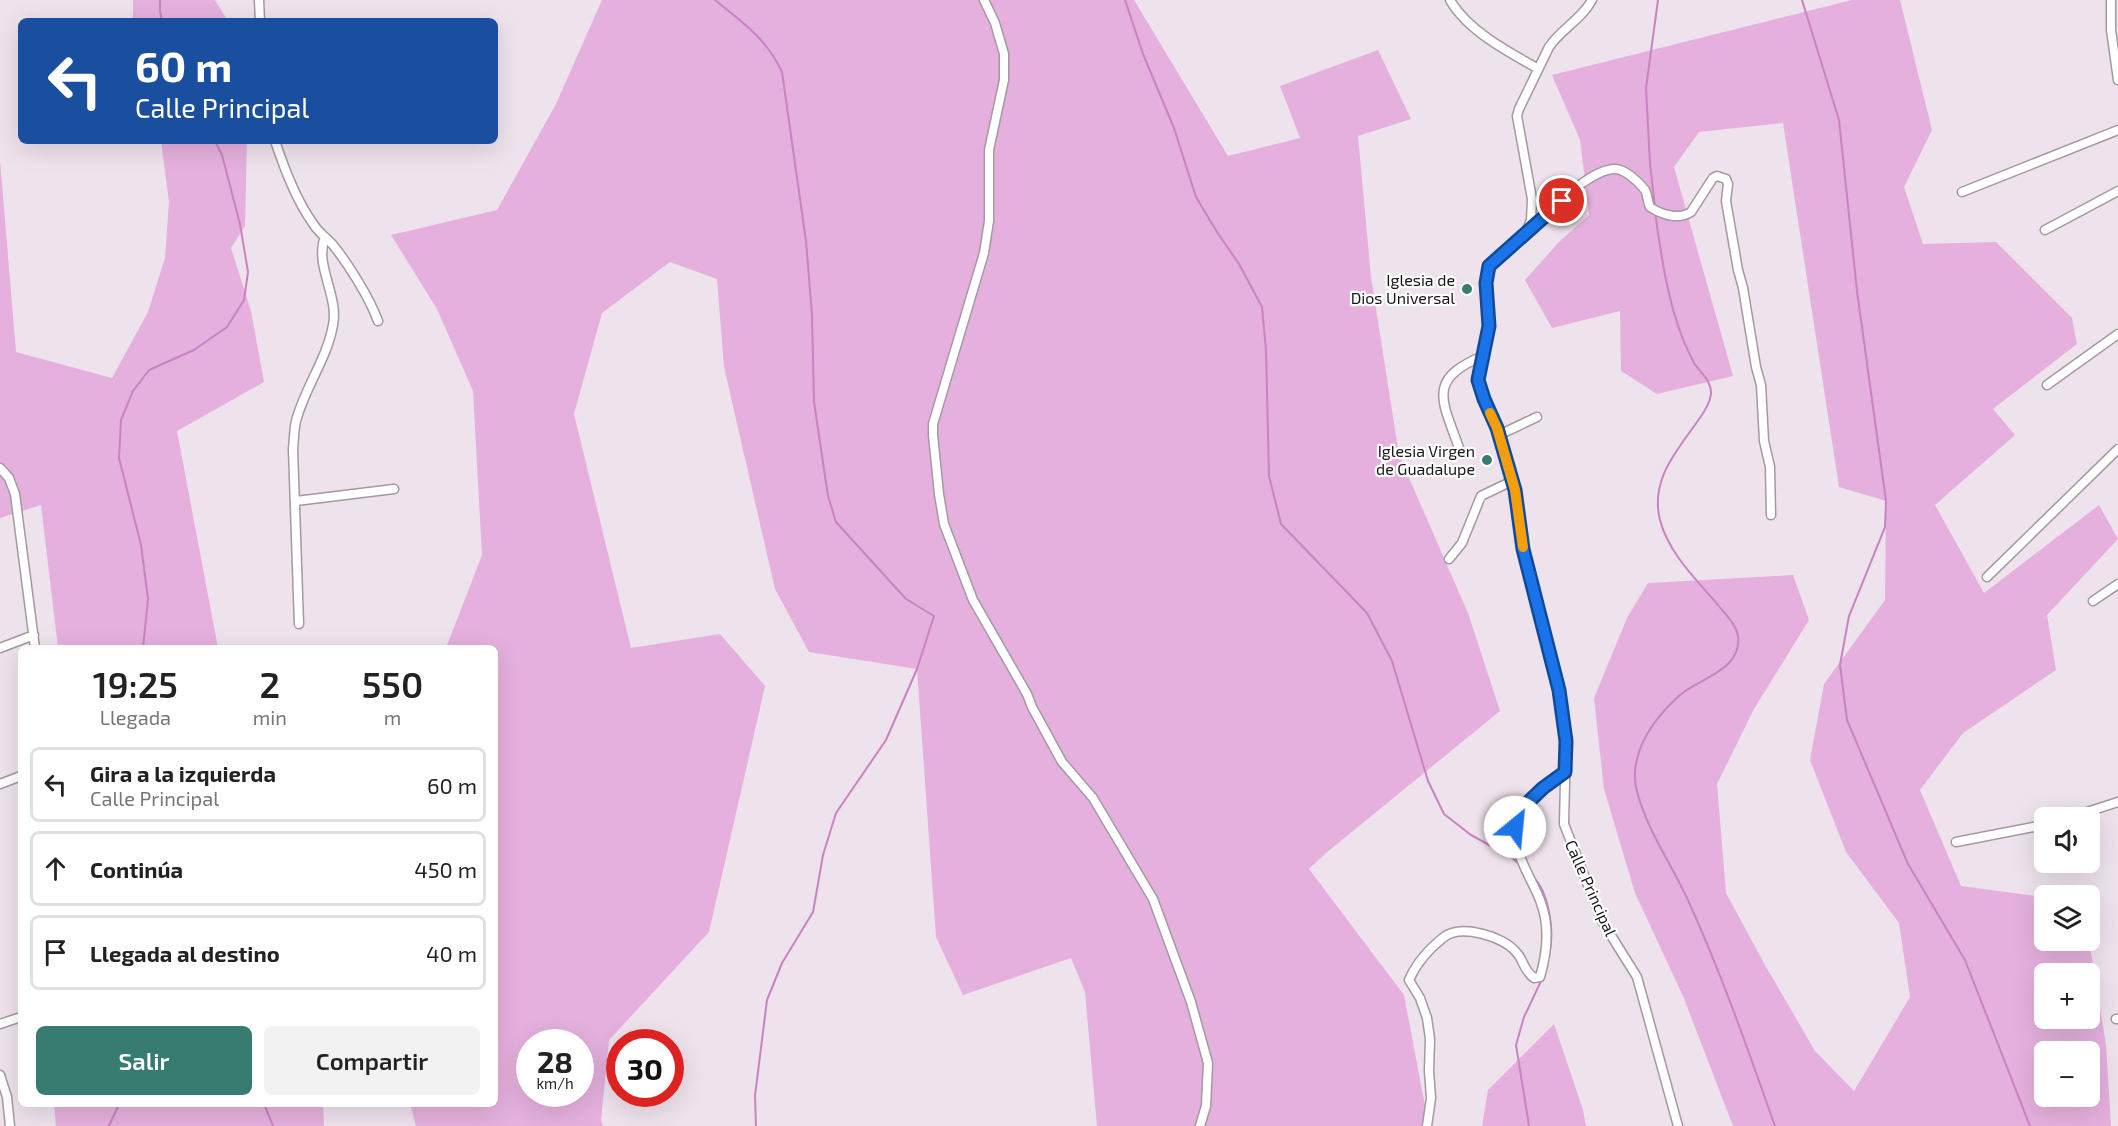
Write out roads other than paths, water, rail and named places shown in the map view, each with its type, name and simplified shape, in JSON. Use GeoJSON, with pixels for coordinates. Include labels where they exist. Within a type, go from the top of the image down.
{"type":"FeatureCollection","features":[{"type":"Feature","properties":{"kind":"street"},"geometry":{"type":"LineString","coordinates":[[259,0],[260,18]]}},
{"type":"Feature","properties":{"kind":"street"},"geometry":{"type":"LineString","coordinates":[[984,0],[995,23],[1004,54],[1004,80],[989,150],[989,221],[984,252],[933,424],[944,524],[973,600],[1027,694],[1057,753],[1066,768],[1093,798],[1153,899],[1191,1002],[1208,1064],[1206,1106],[1200,1126]]}},
{"type":"Feature","properties":{"kind":"street"},"geometry":{"type":"LineString","coordinates":[[1450,0],[1466,20],[1498,46],[1538,68]]}},
{"type":"Feature","properties":{"kind":"street"},"geometry":{"type":"LineString","coordinates":[[1526,232],[1530,226],[1533,211],[1517,116],[1538,68],[1554,40],[1582,14],[1592,0]]}},
{"type":"Feature","properties":{"kind":"street"},"geometry":{"type":"LineString","coordinates":[[2111,0],[2118,80]]}},
{"type":"Feature","properties":{"kind":"street"},"geometry":{"type":"LineString","coordinates":[[1962,192],[2118,130]]}},
{"type":"Feature","properties":{"kind":"street"},"geometry":{"type":"LineString","coordinates":[[276,144],[285,171],[303,208],[315,227],[333,246],[369,299],[378,321]]}},
{"type":"Feature","properties":{"kind":"street","name":"Calle Principal"},"geometry":{"type":"LineString","coordinates":[[1678,1126],[1636,977],[1602,921],[1564,824],[1566,741],[1559,690],[1523,549],[1512,481],[1499,435],[1479,385],[1489,326],[1487,270],[1492,262],[1580,185],[1606,170],[1618,169],[1626,172],[1646,191],[1650,207],[1664,214],[1677,216],[1691,212],[1713,178],[1718,176],[1726,179],[1728,184],[1726,201],[1761,385],[1764,441],[1770,467],[1771,515]]}},
{"type":"Feature","properties":{"kind":"street"},"geometry":{"type":"LineString","coordinates":[[2045,230],[2118,191]]}},
{"type":"Feature","properties":{"kind":"street"},"geometry":{"type":"LineString","coordinates":[[299,624],[293,449],[296,421],[318,370],[334,324],[334,312],[324,264],[323,242],[325,237]]}},
{"type":"Feature","properties":{"kind":"street"},"geometry":{"type":"LineString","coordinates":[[2047,385],[2118,334]]}},
{"type":"Feature","properties":{"kind":"street"},"geometry":{"type":"LineString","coordinates":[[1460,451],[1444,404],[1443,390],[1451,374],[1470,361],[1483,356]]}},
{"type":"Feature","properties":{"kind":"street"},"geometry":{"type":"LineString","coordinates":[[1499,435],[1538,417]]}},
{"type":"Feature","properties":{"kind":"street"},"geometry":{"type":"LineString","coordinates":[[1987,577],[2118,449]]}},
{"type":"Feature","properties":{"kind":"street"},"geometry":{"type":"LineString","coordinates":[[0,468],[9,478],[15,494],[35,645]]}},
{"type":"Feature","properties":{"kind":"street"},"geometry":{"type":"LineString","coordinates":[[1449,559],[1466,535],[1481,496],[1512,481]]}},
{"type":"Feature","properties":{"kind":"street"},"geometry":{"type":"LineString","coordinates":[[296,501],[394,489]]}},
{"type":"Feature","properties":{"kind":"street"},"geometry":{"type":"LineString","coordinates":[[2093,602],[2118,584]]}},
{"type":"Feature","properties":{"kind":"street"},"geometry":{"type":"LineString","coordinates":[[0,648],[34,634]]}},
{"type":"Feature","properties":{"kind":"street"},"geometry":{"type":"LineString","coordinates":[[1427,1126],[1431,1098],[1430,1039],[1427,1018],[1420,998],[1409,980],[1415,967],[1445,936],[1465,932],[1482,933],[1504,942],[1517,952],[1521,963],[1530,975],[1534,978],[1540,977],[1548,948],[1542,906],[1518,856],[1515,827],[1520,810],[1543,788],[1565,772]]}},
{"type":"Feature","properties":{"kind":"street"},"geometry":{"type":"LineString","coordinates":[[0,784],[18,777]]}},
{"type":"Feature","properties":{"kind":"street"},"geometry":{"type":"LineString","coordinates":[[2100,808],[2118,802]]}},
{"type":"Feature","properties":{"kind":"street"},"geometry":{"type":"LineString","coordinates":[[1956,842],[2034,827]]}},
{"type":"Feature","properties":{"kind":"street"},"geometry":{"type":"LineString","coordinates":[[0,1024],[18,1018]]}},
{"type":"Feature","properties":{"kind":"street"},"geometry":{"type":"LineString","coordinates":[[0,1074],[7,1097],[10,1126]]}},
{"type":"Feature","properties":{"kind":"waterway"},"geometry":{"type":"LineString","coordinates":[[160,0],[161,18]]}},
{"type":"Feature","properties":{"kind":"waterway"},"geometry":{"type":"LineString","coordinates":[[715,0],[761,40],[782,72],[806,241],[812,315],[814,402],[828,496],[836,522],[906,599],[934,616],[917,669],[886,740],[836,813],[823,855],[813,912],[782,963],[767,1000],[755,1096],[756,1126]]}},
{"type":"Feature","properties":{"kind":"waterway"},"geometry":{"type":"LineString","coordinates":[[1125,0],[1143,54],[1174,128],[1196,197],[1239,264],[1262,307],[1266,350],[1269,476],[1281,524],[1367,613],[1392,661],[1428,781],[1444,814],[1471,835],[1511,857],[1520,865]]}},
{"type":"Feature","properties":{"kind":"waterway"},"geometry":{"type":"LineString","coordinates":[[1655,207],[1646,88],[1658,0]]}},
{"type":"Feature","properties":{"kind":"waterway"},"geometry":{"type":"LineString","coordinates":[[1802,0],[1839,120],[1857,291],[1886,501],[1885,527],[1849,616],[1840,665],[1847,720],[1908,864],[1965,960],[2030,1126]]}},
{"type":"Feature","properties":{"kind":"waterway"},"geometry":{"type":"LineString","coordinates":[[143,645],[148,599],[141,545],[119,458],[121,420],[133,391],[149,370],[194,350],[227,327],[244,300],[248,272],[240,224],[222,155],[216,144]]}},
{"type":"Feature","properties":{"kind":"waterway"},"geometry":{"type":"LineString","coordinates":[[1655,212],[1665,276],[1677,324],[1694,363],[1711,389],[1706,409],[1673,456],[1662,479],[1658,506],[1660,520],[1677,555],[1692,576],[1730,619],[1738,636],[1737,648],[1733,658],[1726,666],[1680,695],[1654,724],[1637,759],[1635,782],[1648,822],[1687,898],[1711,954],[1775,1126]]}},
{"type":"Feature","properties":{"kind":"waterway"},"geometry":{"type":"LineString","coordinates":[[1533,877],[1539,884],[1547,902],[1551,924],[1549,954]]}},
{"type":"Feature","properties":{"kind":"waterway"},"geometry":{"type":"LineString","coordinates":[[1529,1126],[1516,1045],[1524,1017],[1542,979]]}},
{"type":"Feature","properties":{"kind":"waterway"},"geometry":{"type":"LineString","coordinates":[[109,1126],[118,1107]]}},
{"type":"Feature","properties":{"kind":"waterway"},"geometry":{"type":"LineString","coordinates":[[265,1107],[273,1126]]}},
{"type":"Feature","properties":{"kind":"place","name":"Iglesia de Dios Universal"},"geometry":{"type":"Point","coordinates":[1467,289]}},
{"type":"Feature","properties":{"kind":"place","name":"Iglesia Virgen de Guadalupe"},"geometry":{"type":"Point","coordinates":[1487,460]}}]}
